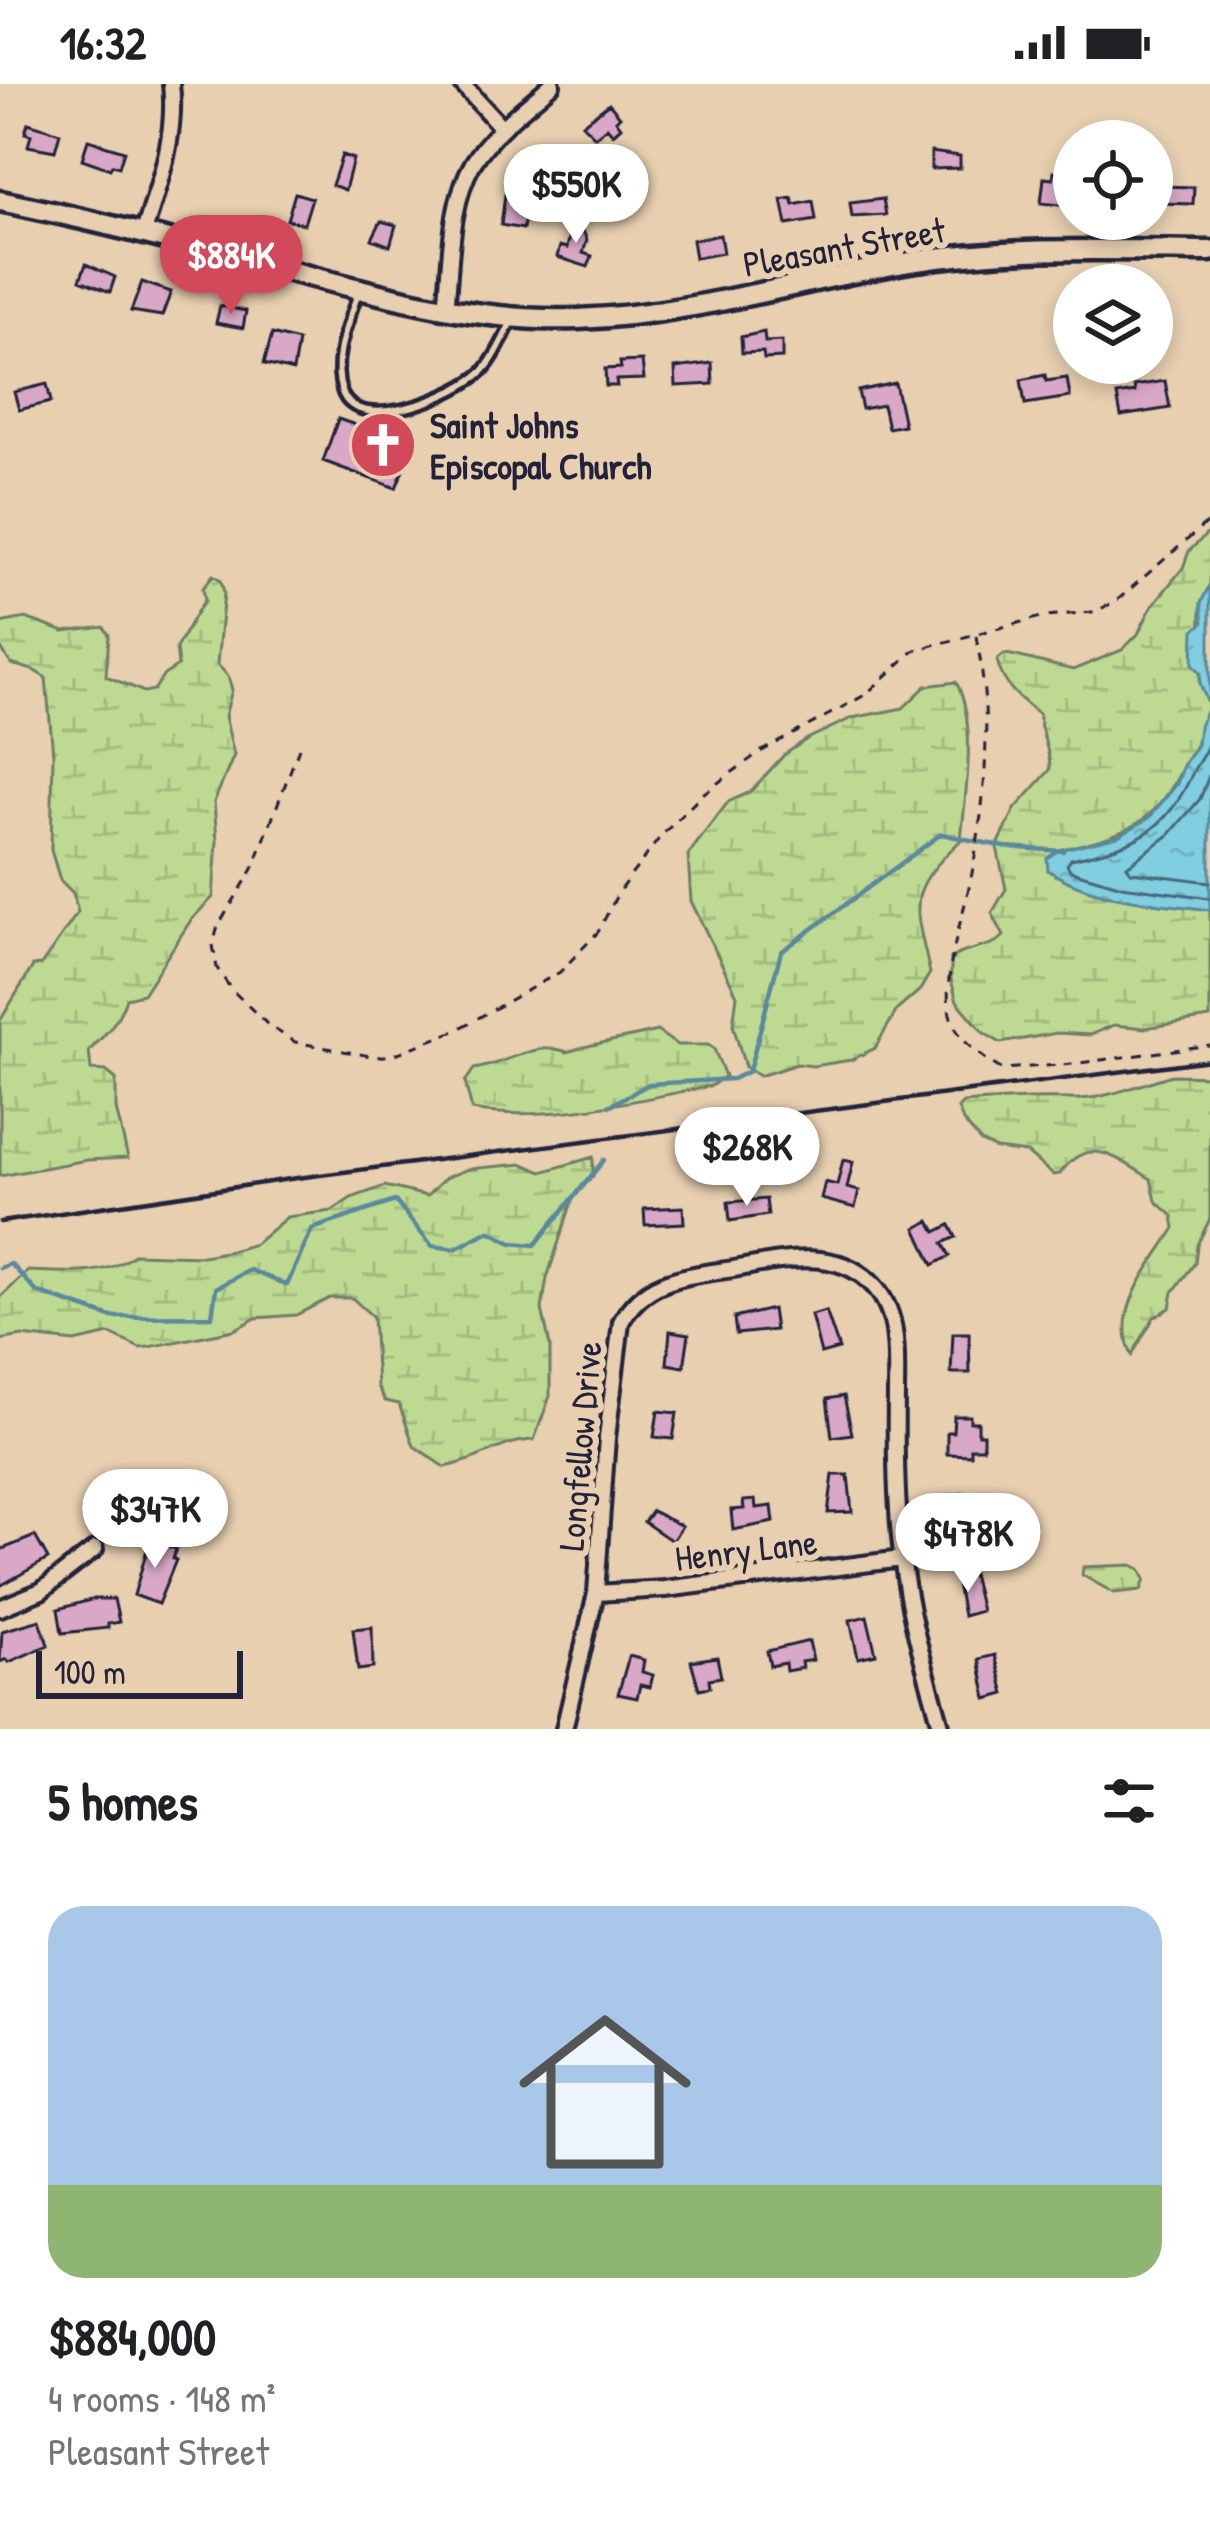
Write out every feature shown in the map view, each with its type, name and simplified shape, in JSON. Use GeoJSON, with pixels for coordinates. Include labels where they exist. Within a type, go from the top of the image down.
{"type":"FeatureCollection","features":[{"type":"Feature","properties":{"kind":"street"},"geometry":{"type":"LineString","coordinates":[[144,232],[170,144],[171,84]]}},
{"type":"Feature","properties":{"kind":"street"},"geometry":{"type":"LineString","coordinates":[[462,84],[502,128]]}},
{"type":"Feature","properties":{"kind":"street"},"geometry":{"type":"LineString","coordinates":[[446,310],[462,189],[473,163],[502,128],[552,84]]}},
{"type":"Feature","properties":{"kind":"street","name":"Pleasant Street"},"geometry":{"type":"LineString","coordinates":[[0,201],[144,232],[446,310],[578,319],[644,313],[946,257],[1076,250],[1210,251]]}},
{"type":"Feature","properties":{"kind":"street","name":"Longfellow Drive"},"geometry":{"type":"LineString","coordinates":[[565,1729],[596,1593],[621,1322],[650,1288],[680,1275],[779,1261],[838,1262],[868,1280],[887,1306],[896,1337],[902,1559],[942,1729]]}},
{"type":"Feature","properties":{"kind":"street"},"geometry":{"type":"LineString","coordinates":[[0,1608],[51,1586],[94,1549]]}},
{"type":"Feature","properties":{"kind":"street","name":"Henry Lane"},"geometry":{"type":"LineString","coordinates":[[596,1593],[665,1589],[902,1559]]}},
{"type":"Feature","properties":{"kind":"lane"},"geometry":{"type":"LineString","coordinates":[[359,290],[342,342],[339,373],[343,394],[362,410],[407,410],[453,391],[482,372],[515,316]]}},
{"type":"Feature","properties":{"kind":"path"},"geometry":{"type":"LineString","coordinates":[[299,748],[260,854],[218,926],[213,945],[218,968],[230,988],[268,1025],[295,1042],[376,1057],[393,1055],[455,1031],[560,972],[598,932],[619,891],[661,836],[704,793],[760,752],[865,695],[915,650],[1114,603],[1210,520]]}},
{"type":"Feature","properties":{"kind":"path"},"geometry":{"type":"LineString","coordinates":[[975,634],[984,677],[989,749],[973,868],[949,983],[950,1013],[962,1040],[1001,1069],[1210,1046]]}},
{"type":"Feature","properties":{"kind":"green space"},"geometry":{"type":"Polygon","coordinates":[[[1210,531],[1210,584],[1201,603],[1200,683],[1209,706],[1196,745],[1172,787],[1148,816],[1100,840],[1059,850],[1048,870],[1105,894],[1210,910],[1210,1018],[1145,1028],[1114,1025],[1090,1035],[1057,1033],[1001,1043],[984,1033],[957,1001],[951,958],[1004,936],[992,913],[1006,889],[997,847],[1015,809],[1050,770],[1039,714],[1007,684],[997,660],[1012,655],[1073,670],[1122,650],[1183,568],[1189,551],[1210,531]]]}},
{"type":"Feature","properties":{"kind":"green space"},"geometry":{"type":"Polygon","coordinates":[[[213,575],[221,580],[224,593],[217,664],[232,690],[225,716],[234,755],[214,802],[213,897],[191,920],[143,994],[126,998],[116,1020],[89,1051],[91,1070],[106,1071],[116,1079],[116,1109],[128,1158],[87,1160],[0,1176],[0,1021],[33,966],[41,965],[78,912],[73,893],[60,880],[51,850],[53,754],[46,678],[11,664],[0,647],[0,623],[26,618],[64,632],[104,627],[109,635],[106,676],[144,692],[154,690],[178,666],[176,648],[205,600],[203,588],[213,575]]]}},
{"type":"Feature","properties":{"kind":"green space"},"geometry":{"type":"Polygon","coordinates":[[[956,682],[967,717],[967,781],[961,840],[930,873],[918,900],[930,973],[920,990],[897,1010],[875,1048],[851,1060],[797,1064],[759,1076],[745,1067],[733,1025],[737,995],[691,901],[688,855],[728,802],[750,792],[784,755],[807,739],[852,718],[903,708],[926,686],[956,682]]]}},
{"type":"Feature","properties":{"kind":"green space"},"geometry":{"type":"Polygon","coordinates":[[[657,1031],[677,1045],[708,1045],[725,1076],[711,1086],[592,1108],[530,1114],[472,1110],[465,1082],[474,1069],[532,1051],[567,1052],[657,1031]]]}},
{"type":"Feature","properties":{"kind":"green space"},"geometry":{"type":"Polygon","coordinates":[[[1172,1075],[1210,1076],[1210,1219],[1197,1245],[1195,1263],[1173,1292],[1170,1308],[1154,1317],[1132,1355],[1126,1321],[1130,1305],[1175,1228],[1173,1216],[1156,1201],[1151,1179],[1114,1157],[1092,1152],[1053,1175],[1027,1153],[981,1142],[958,1108],[963,1103],[1095,1097],[1172,1075]]]}},
{"type":"Feature","properties":{"kind":"green space"},"geometry":{"type":"Polygon","coordinates":[[[593,1157],[593,1176],[573,1198],[547,1278],[542,1309],[550,1346],[550,1396],[534,1440],[457,1464],[445,1467],[414,1446],[399,1404],[385,1401],[377,1386],[373,1317],[352,1298],[330,1298],[296,1315],[256,1318],[234,1330],[149,1347],[140,1348],[110,1334],[75,1342],[22,1336],[0,1340],[0,1298],[28,1271],[97,1270],[134,1254],[203,1256],[231,1251],[255,1244],[287,1217],[332,1211],[351,1198],[385,1186],[427,1196],[445,1178],[468,1169],[523,1164],[542,1172],[593,1157]]]}},
{"type":"Feature","properties":{"kind":"green space"},"geometry":{"type":"Polygon","coordinates":[[[1132,1565],[1145,1579],[1141,1590],[1114,1593],[1082,1575],[1083,1567],[1132,1565]]]}},
{"type":"Feature","properties":{"kind":"water"},"geometry":{"type":"Polygon","coordinates":[[[1210,584],[1210,910],[1126,899],[1066,880],[1048,870],[1047,858],[1059,850],[1118,836],[1149,818],[1177,784],[1197,745],[1199,726],[1209,706],[1201,673],[1193,664],[1194,630],[1203,623],[1201,603],[1210,584]]]}},
{"type":"Feature","properties":{"kind":"building"},"geometry":{"type":"Polygon","coordinates":[[[609,103],[620,116],[616,120],[621,127],[613,134],[607,127],[595,137],[582,124],[609,103]]]}},
{"type":"Feature","properties":{"kind":"building"},"geometry":{"type":"Polygon","coordinates":[[[28,123],[60,133],[55,151],[28,146],[28,123]]]}},
{"type":"Feature","properties":{"kind":"building"},"geometry":{"type":"Polygon","coordinates":[[[88,140],[124,151],[119,167],[110,169],[82,159],[88,140]]]}},
{"type":"Feature","properties":{"kind":"building"},"geometry":{"type":"Polygon","coordinates":[[[931,152],[960,156],[960,168],[931,169],[931,152]]]}},
{"type":"Feature","properties":{"kind":"building"},"geometry":{"type":"Polygon","coordinates":[[[342,155],[353,159],[345,190],[332,185],[342,155]]]}},
{"type":"Feature","properties":{"kind":"building"},"geometry":{"type":"Polygon","coordinates":[[[1044,178],[1053,179],[1053,204],[1041,203],[1044,178]]]}},
{"type":"Feature","properties":{"kind":"building"},"geometry":{"type":"Polygon","coordinates":[[[1173,186],[1194,187],[1193,204],[1173,203],[1173,186]]]}},
{"type":"Feature","properties":{"kind":"building"},"geometry":{"type":"Polygon","coordinates":[[[295,193],[312,198],[304,224],[287,220],[295,193]]]}},
{"type":"Feature","properties":{"kind":"building"},"geometry":{"type":"Polygon","coordinates":[[[505,195],[528,199],[523,229],[501,225],[505,195]]]}},
{"type":"Feature","properties":{"kind":"building"},"geometry":{"type":"Polygon","coordinates":[[[792,198],[794,205],[813,201],[816,220],[787,225],[782,200],[792,198]]]}},
{"type":"Feature","properties":{"kind":"building"},"geometry":{"type":"Polygon","coordinates":[[[883,199],[886,215],[852,217],[850,203],[883,199]]]}},
{"type":"Feature","properties":{"kind":"building"},"geometry":{"type":"Polygon","coordinates":[[[575,213],[587,240],[583,253],[592,256],[588,267],[557,257],[560,246],[567,248],[575,213]]]}},
{"type":"Feature","properties":{"kind":"building"},"geometry":{"type":"Polygon","coordinates":[[[381,221],[396,225],[390,246],[372,239],[381,221]]]}},
{"type":"Feature","properties":{"kind":"building"},"geometry":{"type":"Polygon","coordinates":[[[720,235],[723,253],[695,258],[692,240],[720,235]]]}},
{"type":"Feature","properties":{"kind":"building"},"geometry":{"type":"Polygon","coordinates":[[[86,264],[115,277],[110,292],[80,280],[86,264]]]}},
{"type":"Feature","properties":{"kind":"building"},"geometry":{"type":"Polygon","coordinates":[[[142,282],[171,292],[162,316],[131,311],[142,282]]]}},
{"type":"Feature","properties":{"kind":"building"},"geometry":{"type":"Polygon","coordinates":[[[220,306],[246,311],[243,328],[216,323],[220,306]]]}},
{"type":"Feature","properties":{"kind":"building"},"geometry":{"type":"Polygon","coordinates":[[[764,332],[765,342],[782,341],[782,358],[742,353],[741,337],[764,332]]]}},
{"type":"Feature","properties":{"kind":"building"},"geometry":{"type":"Polygon","coordinates":[[[272,334],[298,341],[293,371],[264,364],[272,334]]]}},
{"type":"Feature","properties":{"kind":"building"},"geometry":{"type":"Polygon","coordinates":[[[642,361],[644,379],[616,380],[617,386],[606,386],[605,369],[621,368],[620,362],[642,361]]]}},
{"type":"Feature","properties":{"kind":"building"},"geometry":{"type":"Polygon","coordinates":[[[712,363],[713,384],[676,386],[675,368],[712,363]]]}},
{"type":"Feature","properties":{"kind":"building"},"geometry":{"type":"Polygon","coordinates":[[[1045,375],[1053,384],[1068,384],[1070,397],[1025,404],[1021,380],[1045,375]]]}},
{"type":"Feature","properties":{"kind":"building"},"geometry":{"type":"Polygon","coordinates":[[[895,383],[904,425],[888,428],[883,405],[862,409],[858,391],[895,383]]]}},
{"type":"Feature","properties":{"kind":"building"},"geometry":{"type":"Polygon","coordinates":[[[47,384],[51,402],[19,410],[14,392],[47,384]]]}},
{"type":"Feature","properties":{"kind":"building"},"geometry":{"type":"Polygon","coordinates":[[[1166,384],[1170,408],[1121,416],[1117,395],[1135,392],[1134,386],[1166,384]]]}},
{"type":"Feature","properties":{"kind":"building"},"geometry":{"type":"Polygon","coordinates":[[[338,419],[367,429],[360,448],[405,465],[396,488],[323,461],[338,419]]]}},
{"type":"Feature","properties":{"kind":"building"},"geometry":{"type":"Polygon","coordinates":[[[843,1160],[853,1162],[847,1188],[859,1191],[855,1208],[821,1199],[825,1182],[837,1185],[843,1160]]]}},
{"type":"Feature","properties":{"kind":"building"},"geometry":{"type":"Polygon","coordinates":[[[766,1199],[768,1215],[730,1221],[728,1202],[766,1199]]]}},
{"type":"Feature","properties":{"kind":"building"},"geometry":{"type":"Polygon","coordinates":[[[683,1207],[684,1223],[645,1225],[644,1209],[683,1207]]]}},
{"type":"Feature","properties":{"kind":"building"},"geometry":{"type":"Polygon","coordinates":[[[930,1221],[936,1232],[950,1225],[956,1237],[943,1243],[950,1256],[933,1265],[916,1228],[930,1221]]]}},
{"type":"Feature","properties":{"kind":"building"},"geometry":{"type":"Polygon","coordinates":[[[772,1309],[775,1330],[736,1334],[734,1318],[772,1309]]]}},
{"type":"Feature","properties":{"kind":"building"},"geometry":{"type":"Polygon","coordinates":[[[826,1311],[839,1349],[821,1354],[811,1315],[826,1311]]]}},
{"type":"Feature","properties":{"kind":"building"},"geometry":{"type":"Polygon","coordinates":[[[670,1331],[689,1334],[684,1367],[667,1364],[670,1331]]]}},
{"type":"Feature","properties":{"kind":"building"},"geometry":{"type":"Polygon","coordinates":[[[953,1333],[969,1333],[970,1373],[951,1373],[953,1333]]]}},
{"type":"Feature","properties":{"kind":"building"},"geometry":{"type":"Polygon","coordinates":[[[844,1396],[852,1434],[832,1437],[827,1399],[844,1396]]]}},
{"type":"Feature","properties":{"kind":"building"},"geometry":{"type":"Polygon","coordinates":[[[658,1411],[677,1413],[673,1439],[654,1437],[658,1411]]]}},
{"type":"Feature","properties":{"kind":"building"},"geometry":{"type":"Polygon","coordinates":[[[954,1416],[970,1416],[970,1422],[978,1422],[983,1448],[971,1448],[971,1455],[947,1454],[947,1432],[953,1432],[954,1416]]]}},
{"type":"Feature","properties":{"kind":"building"},"geometry":{"type":"Polygon","coordinates":[[[833,1475],[848,1475],[852,1512],[828,1513],[833,1475]]]}},
{"type":"Feature","properties":{"kind":"building"},"geometry":{"type":"Polygon","coordinates":[[[965,1493],[968,1533],[949,1534],[949,1495],[965,1493]]]}},
{"type":"Feature","properties":{"kind":"building"},"geometry":{"type":"Polygon","coordinates":[[[755,1500],[756,1508],[772,1506],[774,1522],[733,1530],[731,1510],[744,1509],[743,1501],[755,1500]]]}},
{"type":"Feature","properties":{"kind":"building"},"geometry":{"type":"Polygon","coordinates":[[[652,1511],[682,1526],[672,1541],[644,1522],[652,1511]]]}},
{"type":"Feature","properties":{"kind":"building"},"geometry":{"type":"Polygon","coordinates":[[[35,1536],[48,1559],[0,1586],[0,1550],[35,1536]]]}},
{"type":"Feature","properties":{"kind":"building"},"geometry":{"type":"Polygon","coordinates":[[[150,1539],[176,1549],[158,1604],[134,1595],[150,1539]]]}},
{"type":"Feature","properties":{"kind":"building"},"geometry":{"type":"Polygon","coordinates":[[[972,1574],[981,1611],[963,1616],[956,1578],[972,1574]]]}},
{"type":"Feature","properties":{"kind":"building"},"geometry":{"type":"Polygon","coordinates":[[[114,1599],[119,1622],[108,1628],[62,1633],[58,1609],[114,1599]]]}},
{"type":"Feature","properties":{"kind":"building"},"geometry":{"type":"Polygon","coordinates":[[[867,1616],[876,1654],[858,1658],[850,1620],[867,1616]]]}},
{"type":"Feature","properties":{"kind":"building"},"geometry":{"type":"Polygon","coordinates":[[[40,1620],[48,1645],[0,1662],[2,1631],[40,1620]]]}},
{"type":"Feature","properties":{"kind":"building"},"geometry":{"type":"Polygon","coordinates":[[[372,1627],[373,1668],[358,1670],[353,1629],[372,1627]]]}},
{"type":"Feature","properties":{"kind":"building"},"geometry":{"type":"Polygon","coordinates":[[[809,1641],[813,1660],[801,1662],[802,1668],[786,1671],[785,1663],[770,1666],[767,1651],[809,1641]]]}},
{"type":"Feature","properties":{"kind":"building"},"geometry":{"type":"Polygon","coordinates":[[[995,1655],[1005,1694],[987,1699],[979,1659],[995,1655]]]}},
{"type":"Feature","properties":{"kind":"building"},"geometry":{"type":"Polygon","coordinates":[[[629,1656],[644,1660],[642,1672],[653,1675],[650,1687],[640,1685],[637,1698],[618,1694],[629,1656]]]}},
{"type":"Feature","properties":{"kind":"building"},"geometry":{"type":"Polygon","coordinates":[[[717,1657],[721,1677],[709,1679],[710,1687],[699,1689],[691,1661],[717,1657]]]}},
{"type":"Feature","properties":{"kind":"waterway"},"geometry":{"type":"LineString","coordinates":[[609,1106],[649,1084],[733,1079],[749,1071],[781,952],[941,834],[1005,847],[1063,851]]}},
{"type":"Feature","properties":{"kind":"waterway"},"geometry":{"type":"LineString","coordinates":[[0,1268],[11,1264],[37,1292],[111,1317],[212,1316],[216,1288],[250,1270],[287,1285],[312,1229],[395,1201],[432,1246],[455,1249],[489,1231],[512,1243],[535,1245],[604,1160]]}},
{"type":"Feature","properties":{"kind":"railway"},"geometry":{"type":"LineString","coordinates":[[0,1222],[297,1178],[1210,1060]]}},
{"type":"Feature","properties":{"kind":"place","name":"Saint Johns Episcopal Church"},"geometry":{"type":"Point","coordinates":[383,445]}}]}
